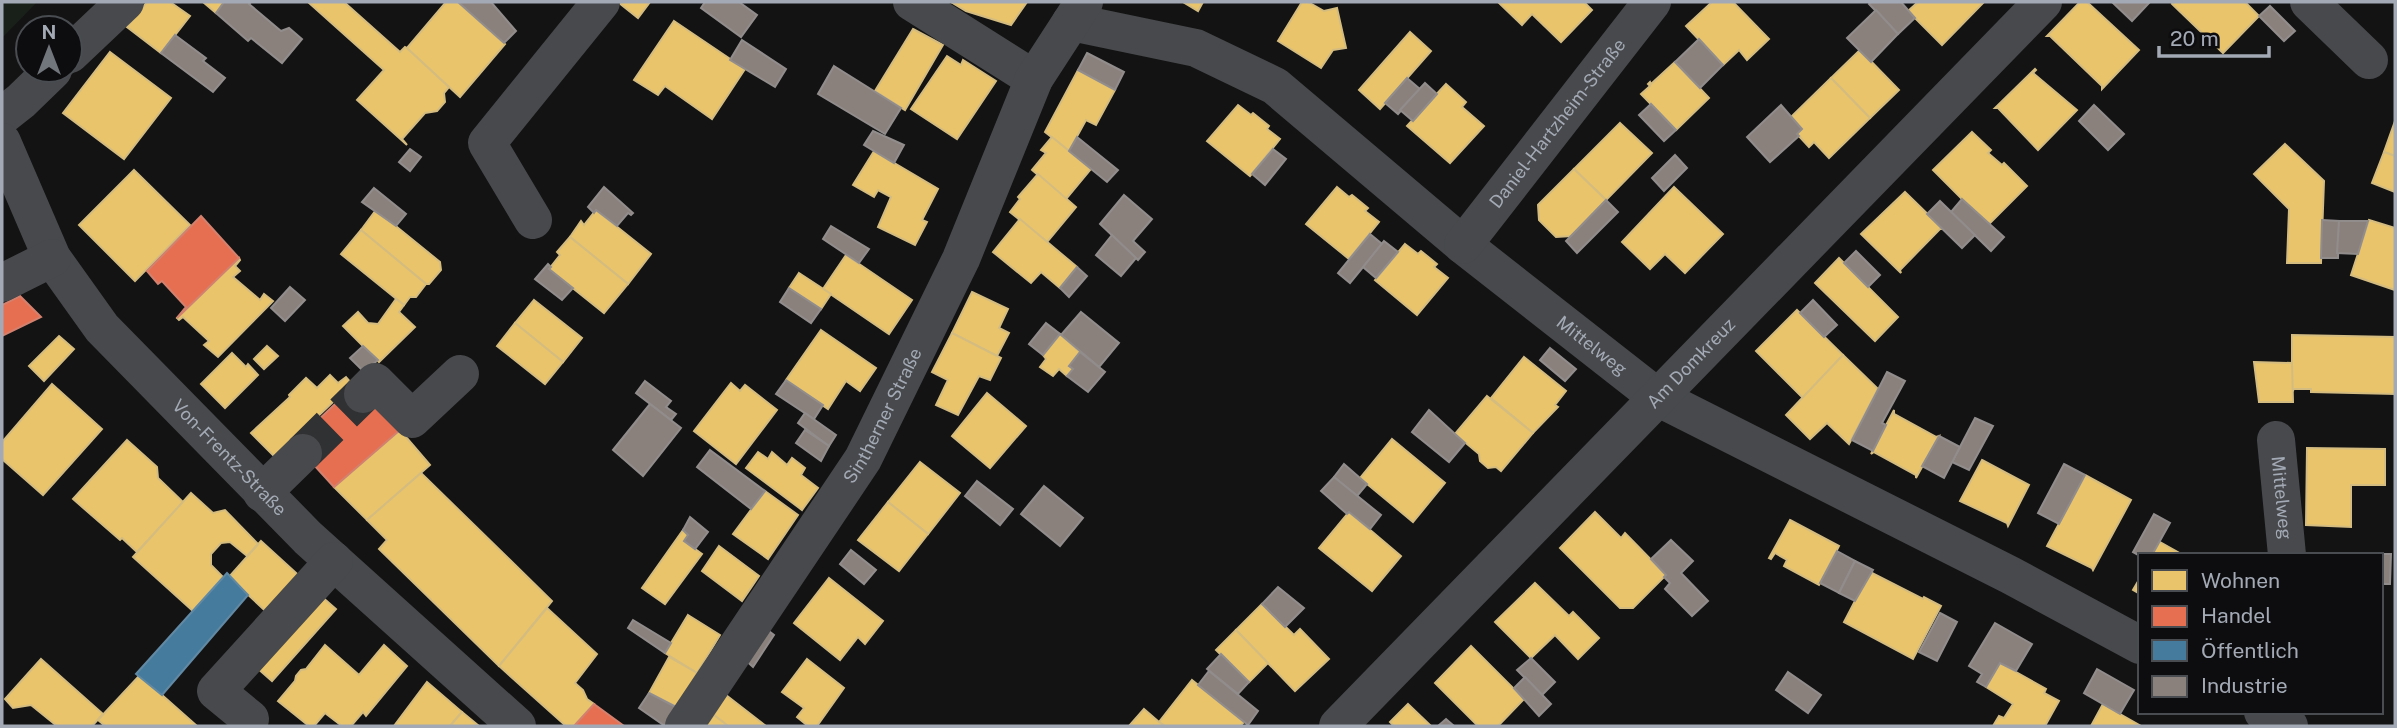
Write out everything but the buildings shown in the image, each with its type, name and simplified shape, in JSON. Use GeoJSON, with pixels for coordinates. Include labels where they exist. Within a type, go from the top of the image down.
{"type":"FeatureCollection","features":[{"type":"Feature","properties":{"kind":"street"},"geometry":{"type":"LineString","coordinates":[[84,41],[125,2]]}},
{"type":"Feature","properties":{"kind":"street"},"geometry":{"type":"LineString","coordinates":[[533,220],[486,143],[601,2]]}},
{"type":"Feature","properties":{"kind":"street"},"geometry":{"type":"LineString","coordinates":[[912,2],[1034,79]]}},
{"type":"Feature","properties":{"kind":"street","name":"Daniel-Hartzheim-Straße"},"geometry":{"type":"LineString","coordinates":[[1463,245],[1652,2]]}},
{"type":"Feature","properties":{"kind":"street","name":"Am Domkreuz"},"geometry":{"type":"LineString","coordinates":[[1338,726],[2043,2]]}},
{"type":"Feature","properties":{"kind":"street"},"geometry":{"type":"LineString","coordinates":[[2309,2],[2369,60]]}},
{"type":"Feature","properties":{"kind":"street","name":"Sintherner Straße"},"geometry":{"type":"LineString","coordinates":[[684,726],[863,459],[961,259],[1034,79],[1077,12]]}},
{"type":"Feature","properties":{"kind":"street","name":"Mittelweg"},"geometry":{"type":"LineString","coordinates":[[1077,12],[1196,48],[1275,86],[1463,245],[1657,397],[2010,575],[2138,644]]}},
{"type":"Feature","properties":{"kind":"street"},"geometry":{"type":"LineString","coordinates":[[2,116],[39,84]]}},
{"type":"Feature","properties":{"kind":"street","name":"Von-Frentz-Straße"},"geometry":{"type":"LineString","coordinates":[[2,142],[52,258],[102,328],[262,493],[517,726]]}},
{"type":"Feature","properties":{"kind":"street"},"geometry":{"type":"LineString","coordinates":[[2,283],[52,258]]}},
{"type":"Feature","properties":{"kind":"street"},"geometry":{"type":"LineString","coordinates":[[363,394],[375,382],[412,419],[460,374]]}},
{"type":"Feature","properties":{"kind":"street","name":"Mittelweg"},"geometry":{"type":"LineString","coordinates":[[2276,440],[2287,553]]}},
{"type":"Feature","properties":{"kind":"street"},"geometry":{"type":"LineString","coordinates":[[262,493],[303,453]]}},
{"type":"Feature","properties":{"kind":"street"},"geometry":{"type":"LineString","coordinates":[[250,719],[216,691],[334,561]]}},
{"type":"Feature","properties":{"kind":"street"},"geometry":{"type":"LineString","coordinates":[[2267,714],[2289,726]]}},
{"type":"Feature","properties":{"kind":"shaded area"},"geometry":{"type":"Polygon","coordinates":[[[2,2],[37,2],[25,14],[14,14],[14,26],[2,38],[2,2]]]}},
{"type":"Feature","properties":{"kind":"tunnel"},"geometry":{"type":"LineString","coordinates":[[303,453],[363,394]]}}]}
